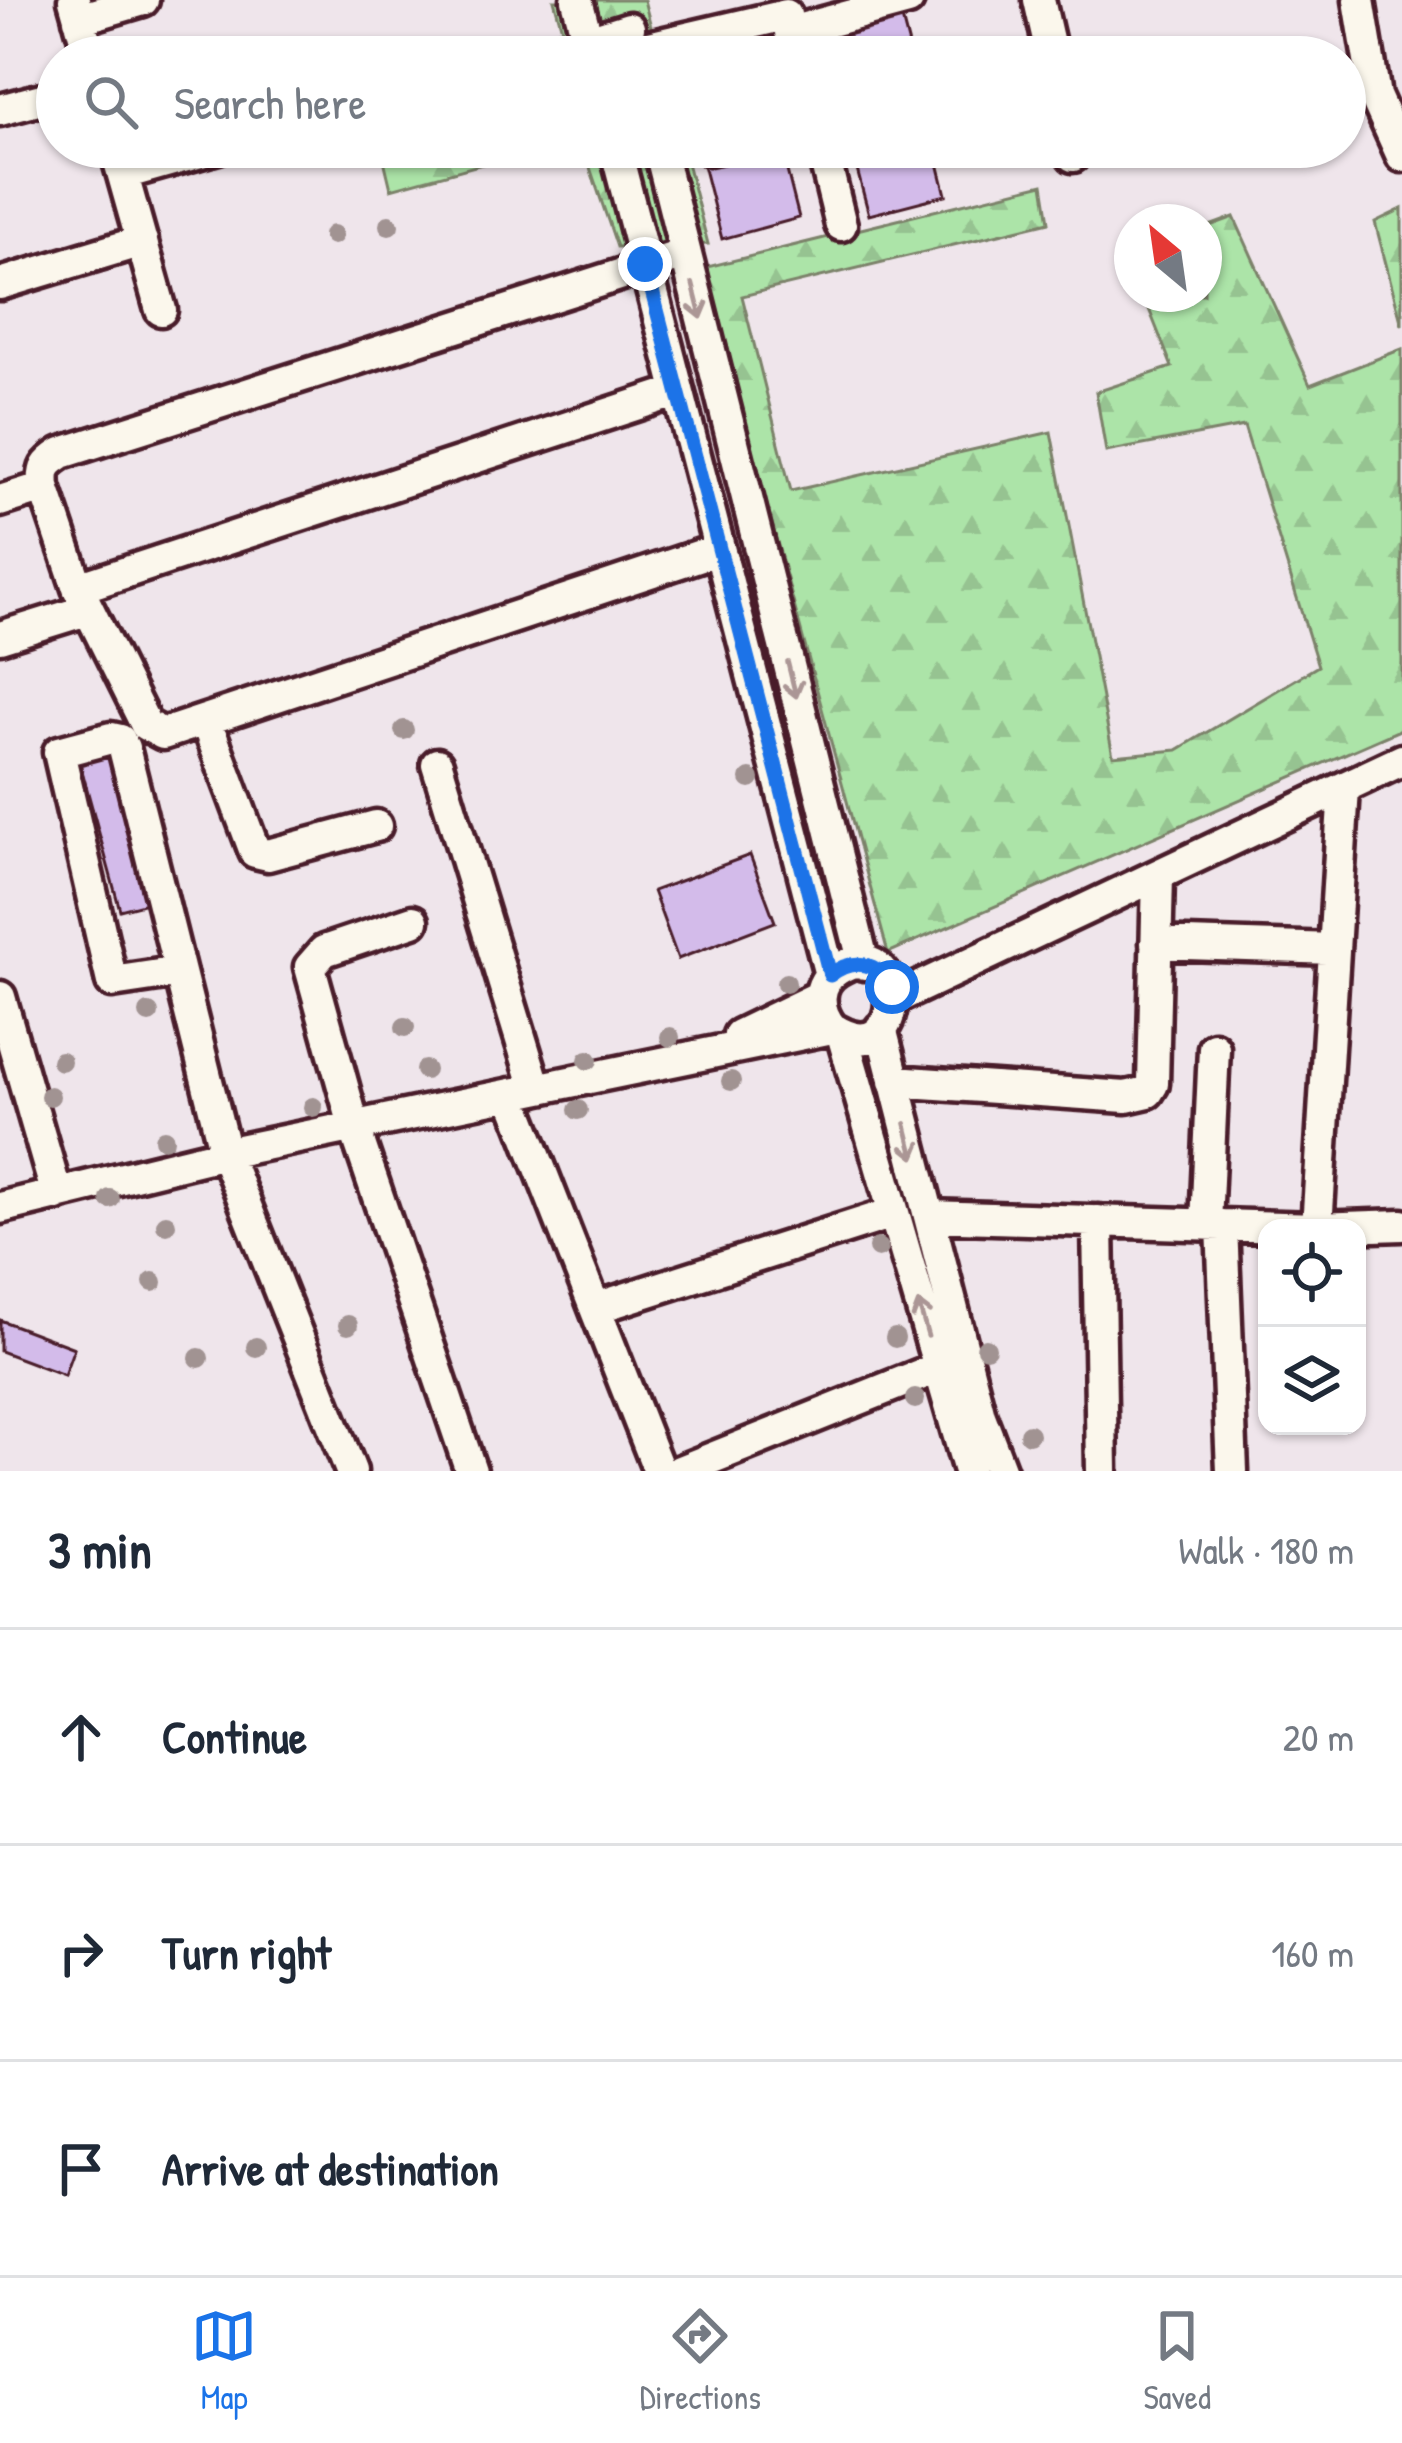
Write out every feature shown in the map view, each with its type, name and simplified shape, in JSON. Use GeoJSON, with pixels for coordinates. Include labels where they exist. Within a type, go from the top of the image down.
{"type":"FeatureCollection","features":[{"type":"Feature","properties":{"kind":"street"},"geometry":{"type":"LineString","coordinates":[[76,9],[143,0]]}},
{"type":"Feature","properties":{"kind":"street"},"geometry":{"type":"LineString","coordinates":[[577,0],[586,36]]}},
{"type":"Feature","properties":{"kind":"street"},"geometry":{"type":"LineString","coordinates":[[630,34],[789,26],[908,0]]}},
{"type":"Feature","properties":{"kind":"street"},"geometry":{"type":"LineString","coordinates":[[1040,0],[1048,36]]}},
{"type":"Feature","properties":{"kind":"street"},"geometry":{"type":"LineString","coordinates":[[1358,0],[1358,36]]}},
{"type":"Feature","properties":{"kind":"street"},"geometry":{"type":"LineString","coordinates":[[1366,85],[1402,156]]}},
{"type":"Feature","properties":{"kind":"street"},"geometry":{"type":"LineString","coordinates":[[0,110],[36,100]]}},
{"type":"Feature","properties":{"kind":"street"},"geometry":{"type":"LineString","coordinates":[[121,168],[161,310]]}},
{"type":"Feature","properties":{"kind":"street"},"geometry":{"type":"LineString","coordinates":[[620,168],[825,986],[820,1008],[837,1031],[970,1471]]}},
{"type":"Feature","properties":{"kind":"street"},"geometry":{"type":"LineString","coordinates":[[664,168],[864,964]]}},
{"type":"Feature","properties":{"kind":"street"},"geometry":{"type":"LineString","coordinates":[[827,168],[841,225]]}},
{"type":"Feature","properties":{"kind":"street"},"geometry":{"type":"LineString","coordinates":[[0,284],[142,242]]}},
{"type":"Feature","properties":{"kind":"street"},"geometry":{"type":"LineString","coordinates":[[686,254],[62,453],[42,472],[83,599],[146,725],[163,734],[719,549]]}},
{"type":"Feature","properties":{"kind":"street"},"geometry":{"type":"LineString","coordinates":[[0,637],[83,599],[678,391]]}},
{"type":"Feature","properties":{"kind":"street"},"geometry":{"type":"LineString","coordinates":[[0,501],[44,487]]}},
{"type":"Feature","properties":{"kind":"street"},"geometry":{"type":"LineString","coordinates":[[206,721],[255,852],[268,855],[376,826]]}},
{"type":"Feature","properties":{"kind":"street"},"geometry":{"type":"LineString","coordinates":[[179,972],[112,982],[59,752],[111,738],[120,740],[179,972],[224,1153],[351,1471]]}},
{"type":"Feature","properties":{"kind":"street"},"geometry":{"type":"LineString","coordinates":[[0,1208],[224,1153],[696,1056],[837,1031],[865,1036],[888,1014],[1158,875],[1402,760]]}},
{"type":"Feature","properties":{"kind":"street"},"geometry":{"type":"LineString","coordinates":[[437,764],[524,1092],[596,1308],[659,1471]]}},
{"type":"Feature","properties":{"kind":"street"},"geometry":{"type":"LineString","coordinates":[[1318,1219],[1344,788]]}},
{"type":"Feature","properties":{"kind":"street"},"geometry":{"type":"LineString","coordinates":[[894,1081],[1126,1097],[1148,1092],[1153,1084],[1158,875]]}},
{"type":"Feature","properties":{"kind":"street"},"geometry":{"type":"LineString","coordinates":[[413,922],[324,951],[310,967],[354,1126],[471,1471]]}},
{"type":"Feature","properties":{"kind":"street"},"geometry":{"type":"LineString","coordinates":[[1156,943],[1334,949]]}},
{"type":"Feature","properties":{"kind":"street"},"geometry":{"type":"LineString","coordinates":[[696,1056],[825,986],[851,964],[864,964],[886,976],[894,1081],[980,1416],[1001,1471]]}},
{"type":"Feature","properties":{"kind":"street"},"geometry":{"type":"LineString","coordinates":[[0,997],[57,1195]]}},
{"type":"Feature","properties":{"kind":"street"},"geometry":{"type":"LineString","coordinates":[[1214,1048],[1214,1225],[1232,1471]]}},
{"type":"Feature","properties":{"kind":"street"},"geometry":{"type":"LineString","coordinates":[[596,1308],[893,1213]]}},
{"type":"Feature","properties":{"kind":"street"},"geometry":{"type":"LineString","coordinates":[[929,1216],[1258,1226]]}},
{"type":"Feature","properties":{"kind":"street"},"geometry":{"type":"LineString","coordinates":[[1098,1221],[1102,1471]]}},
{"type":"Feature","properties":{"kind":"street"},"geometry":{"type":"LineString","coordinates":[[1366,1226],[1402,1225]]}},
{"type":"Feature","properties":{"kind":"street"},"geometry":{"type":"LineString","coordinates":[[680,1471],[937,1368]]}},
{"type":"Feature","properties":{"kind":"green space"},"geometry":{"type":"Polygon","coordinates":[[[554,0],[644,0],[653,36],[538,36],[562,29],[554,0]]]}},
{"type":"Feature","properties":{"kind":"green space"},"geometry":{"type":"Polygon","coordinates":[[[386,168],[468,168],[391,189],[386,168]]]}},
{"type":"Feature","properties":{"kind":"green space"},"geometry":{"type":"Polygon","coordinates":[[[590,168],[688,168],[708,244],[617,247],[590,168]]]}},
{"type":"Feature","properties":{"kind":"green space"},"geometry":{"type":"Polygon","coordinates":[[[1043,184],[1049,222],[742,296],[791,491],[1051,432],[1113,756],[1177,750],[1318,666],[1244,426],[1106,452],[1096,392],[1172,367],[1150,312],[1222,312],[1222,221],[1234,217],[1310,385],[1402,349],[1402,729],[888,953],[703,268],[1043,184]]]}},
{"type":"Feature","properties":{"kind":"green space"},"geometry":{"type":"Polygon","coordinates":[[[1402,209],[1402,325],[1375,222],[1402,209]]]}},
{"type":"Feature","properties":{"kind":"building"},"geometry":{"type":"Polygon","coordinates":[[[900,11],[907,36],[823,36],[822,32],[900,11]]]}},
{"type":"Feature","properties":{"kind":"building"},"geometry":{"type":"Polygon","coordinates":[[[704,168],[786,168],[799,218],[722,239],[704,168]]]}},
{"type":"Feature","properties":{"kind":"building"},"geometry":{"type":"Polygon","coordinates":[[[857,168],[939,168],[946,195],[869,215],[857,168]]]}},
{"type":"Feature","properties":{"kind":"building"},"geometry":{"type":"Polygon","coordinates":[[[110,752],[151,902],[120,910],[79,760],[110,752]]]}},
{"type":"Feature","properties":{"kind":"building"},"geometry":{"type":"Polygon","coordinates":[[[750,855],[775,922],[678,959],[653,891],[750,855]]]}},
{"type":"Feature","properties":{"kind":"building"},"geometry":{"type":"Polygon","coordinates":[[[0,1320],[74,1348],[64,1375],[0,1351],[0,1320]]]}},
{"type":"Feature","properties":{"kind":"route"},"geometry":{"type":"LineString","coordinates":[[645,264],[830,975],[851,964],[864,964],[886,976],[892,987]]}}]}
